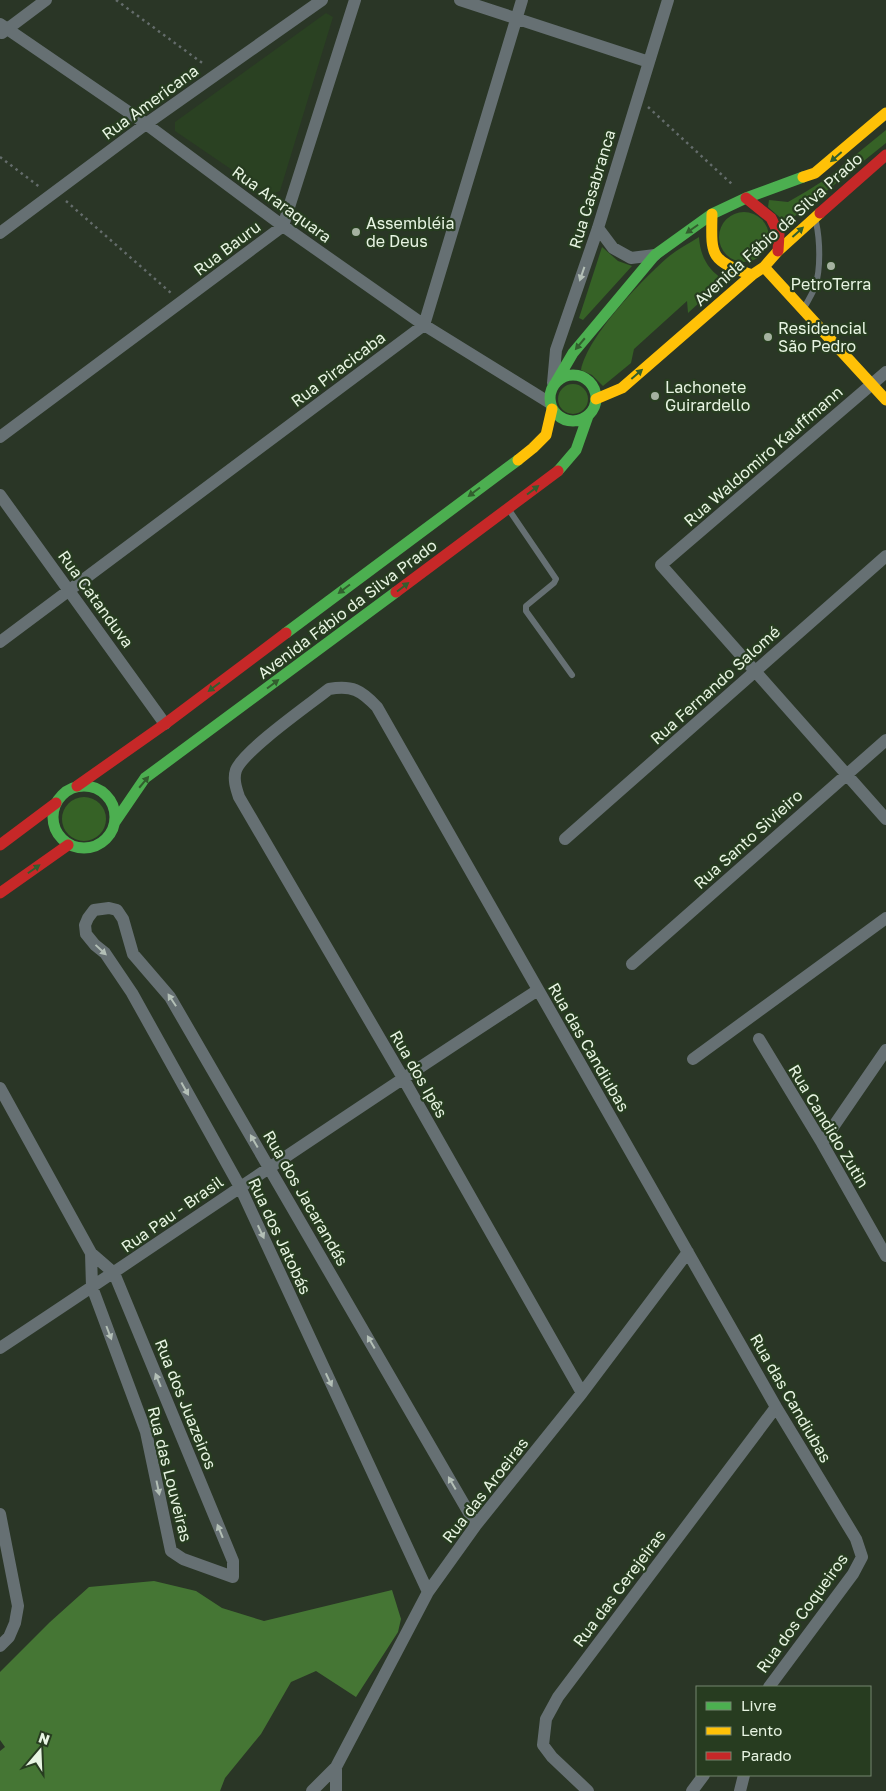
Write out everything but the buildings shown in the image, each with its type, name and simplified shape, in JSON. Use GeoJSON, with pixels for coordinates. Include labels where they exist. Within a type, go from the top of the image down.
{"type":"FeatureCollection","features":[{"type":"Feature","properties":{"kind":"main road","name":"Avenida Fábio da Silva Prado"},"geometry":{"type":"LineString","coordinates":[[554,385],[572,353],[655,255],[712,214],[746,198],[815,173],[886,113]]}},
{"type":"Feature","properties":{"kind":"main road","name":"Avenida Fábio da Silva Prado"},"geometry":{"type":"LineString","coordinates":[[596,399],[622,388],[752,274],[764,267],[778,251],[886,155]]}},
{"type":"Feature","properties":{"kind":"main road"},"geometry":{"type":"LineString","coordinates":[[746,198],[771,218],[779,234],[778,251]]}},
{"type":"Feature","properties":{"kind":"main road"},"geometry":{"type":"LineString","coordinates":[[712,214],[711,244],[713,255],[724,266],[752,274]]}},
{"type":"Feature","properties":{"kind":"main road"},"geometry":{"type":"LineString","coordinates":[[764,267],[886,400]]}},
{"type":"Feature","properties":{"kind":"main road"},"geometry":{"type":"LineString","coordinates":[[570,375],[585,379],[595,391],[596,399],[588,416],[582,420],[568,421],[556,414],[551,406],[550,395],[554,385],[570,375]]}},
{"type":"Feature","properties":{"kind":"main road","name":"Avenida Fábio da Silva Prado"},"geometry":{"type":"LineString","coordinates":[[77,786],[165,724],[533,448],[546,435],[551,406]]}},
{"type":"Feature","properties":{"kind":"main road","name":"Avenida Fábio da Silva Prado"},"geometry":{"type":"LineString","coordinates":[[115,822],[146,778],[557,472],[576,450],[588,416]]}},
{"type":"Feature","properties":{"kind":"main road"},"geometry":{"type":"LineString","coordinates":[[77,786],[91,786],[106,794],[113,807],[115,822],[112,832],[98,846],[88,849],[78,848],[68,845],[60,839],[53,823],[53,809],[65,792],[77,786]]}},
{"type":"Feature","properties":{"kind":"main road"},"geometry":{"type":"LineString","coordinates":[[0,845],[56,803]]}},
{"type":"Feature","properties":{"kind":"main road"},"geometry":{"type":"LineString","coordinates":[[0,893],[68,845]]}},
{"type":"Feature","properties":{"kind":"street"},"geometry":{"type":"LineString","coordinates":[[2,29],[46,0]]}},
{"type":"Feature","properties":{"kind":"street","name":"Rua Americana"},"geometry":{"type":"LineString","coordinates":[[0,233],[146,124],[322,0]]}},
{"type":"Feature","properties":{"kind":"street","name":"Rua Bauru"},"geometry":{"type":"LineString","coordinates":[[0,437],[283,226],[355,0]]}},
{"type":"Feature","properties":{"kind":"street"},"geometry":{"type":"LineString","coordinates":[[460,0],[649,62]]}},
{"type":"Feature","properties":{"kind":"street"},"geometry":{"type":"LineString","coordinates":[[424,325],[522,0]]}},
{"type":"Feature","properties":{"kind":"street","name":"Rua Casabranca"},"geometry":{"type":"LineString","coordinates":[[554,385],[556,350],[598,228],[668,0]]}},
{"type":"Feature","properties":{"kind":"street","name":"Rua Araraquara"},"geometry":{"type":"LineString","coordinates":[[2,29],[146,124],[283,226],[424,325],[551,406]]}},
{"type":"Feature","properties":{"kind":"street"},"geometry":{"type":"LineString","coordinates":[[598,228],[613,248],[631,258],[655,255]]}},
{"type":"Feature","properties":{"kind":"street","name":"Rua Piracicaba"},"geometry":{"type":"LineString","coordinates":[[0,642],[424,325]]}},
{"type":"Feature","properties":{"kind":"street","name":"Rua Waldomiro Kauffmann"},"geometry":{"type":"LineString","coordinates":[[755,671],[661,565],[886,372]]}},
{"type":"Feature","properties":{"kind":"street","name":"Rua Catanduva"},"geometry":{"type":"LineString","coordinates":[[0,495],[165,724]]}},
{"type":"Feature","properties":{"kind":"street","name":"Rua Fernando Salomé"},"geometry":{"type":"LineString","coordinates":[[566,840],[886,556]]}},
{"type":"Feature","properties":{"kind":"street"},"geometry":{"type":"LineString","coordinates":[[755,671],[886,819]]}},
{"type":"Feature","properties":{"kind":"street","name":"Rua das Candiubas"},"geometry":{"type":"LineString","coordinates":[[236,770],[251,751],[329,689],[344,687],[358,690],[377,707],[776,1407],[856,1538],[862,1557]]}},
{"type":"Feature","properties":{"kind":"street","name":"Rua Santo Sivieiro"},"geometry":{"type":"LineString","coordinates":[[632,964],[886,740]]}},
{"type":"Feature","properties":{"kind":"street","name":"Rua dos Ipês"},"geometry":{"type":"LineString","coordinates":[[236,770],[235,783],[239,797],[403,1078],[582,1392]]}},
{"type":"Feature","properties":{"kind":"street","name":"Rua dos Jacarandás"},"geometry":{"type":"LineString","coordinates":[[94,910],[110,908],[116,910],[123,919],[133,954],[170,996],[476,1525]]}},
{"type":"Feature","properties":{"kind":"street","name":"Rua dos Jatobás"},"geometry":{"type":"LineString","coordinates":[[94,910],[85,925],[86,934],[95,945],[105,952],[132,993],[240,1187],[428,1592]]}},
{"type":"Feature","properties":{"kind":"street"},"geometry":{"type":"LineString","coordinates":[[693,1059],[886,918]]}},
{"type":"Feature","properties":{"kind":"street","name":"Rua Pau - Brasil"},"geometry":{"type":"LineString","coordinates":[[0,1348],[403,1078],[538,990]]}},
{"type":"Feature","properties":{"kind":"street","name":"Rua Candido Zutin"},"geometry":{"type":"LineString","coordinates":[[759,1040],[822,1143],[886,1256]]}},
{"type":"Feature","properties":{"kind":"street"},"geometry":{"type":"LineString","coordinates":[[822,1143],[886,1050]]}},
{"type":"Feature","properties":{"kind":"street","name":"Rua dos Juazeiros"},"geometry":{"type":"LineString","coordinates":[[0,1088],[92,1253],[114,1273],[232,1561],[233,1577]]}},
{"type":"Feature","properties":{"kind":"street","name":"Rua das Aroeiras"},"geometry":{"type":"LineString","coordinates":[[312,1791],[336,1767],[428,1592],[476,1525],[582,1392],[688,1252]]}},
{"type":"Feature","properties":{"kind":"street","name":"Rua dos Juazeiros"},"geometry":{"type":"LineString","coordinates":[[92,1253],[92,1288]]}},
{"type":"Feature","properties":{"kind":"street","name":"Rua das Louveiras"},"geometry":{"type":"LineString","coordinates":[[92,1288],[146,1432],[171,1551],[183,1559],[233,1577]]}},
{"type":"Feature","properties":{"kind":"street","name":"Rua das Cerejeiras"},"geometry":{"type":"LineString","coordinates":[[588,1791],[552,1757],[543,1745],[546,1719],[558,1696],[776,1407]]}},
{"type":"Feature","properties":{"kind":"street"},"geometry":{"type":"LineString","coordinates":[[0,1514],[18,1606],[16,1623],[9,1637],[0,1646]]}},
{"type":"Feature","properties":{"kind":"street","name":"Rua dos Coqueiros"},"geometry":{"type":"LineString","coordinates":[[770,1686],[853,1574],[862,1557]]}},
{"type":"Feature","properties":{"kind":"street","name":"Rua das Aroeiras"},"geometry":{"type":"LineString","coordinates":[[336,1767],[336,1791]]}},
{"type":"Feature","properties":{"kind":"street"},"geometry":{"type":"LineString","coordinates":[[692,1791],[703,1776]]}},
{"type":"Feature","properties":{"kind":"street"},"geometry":{"type":"LineString","coordinates":[[740,1791],[744,1776]]}},
{"type":"Feature","properties":{"kind":"lane"},"geometry":{"type":"LineString","coordinates":[[804,309],[815,286],[820,247],[820,238],[814,218]]}},
{"type":"Feature","properties":{"kind":"lane"},"geometry":{"type":"LineString","coordinates":[[508,509],[556,579],[554,583],[526,606],[526,611],[572,675]]}},
{"type":"Feature","properties":{"kind":"path"},"geometry":{"type":"LineString","coordinates":[[116,0],[217,74]]}},
{"type":"Feature","properties":{"kind":"path"},"geometry":{"type":"LineString","coordinates":[[638,97],[746,198]]}},
{"type":"Feature","properties":{"kind":"path"},"geometry":{"type":"LineString","coordinates":[[0,157],[53,193],[182,302]]}},
{"type":"Feature","properties":{"kind":"shaded area"},"geometry":{"type":"Polygon","coordinates":[[[326,13],[333,17],[280,191],[269,195],[175,131],[175,122],[326,13]]]}},
{"type":"Feature","properties":{"kind":"green space"},"geometry":{"type":"Polygon","coordinates":[[[886,130],[886,143],[798,214],[785,222],[768,207],[769,200],[788,202],[826,179],[886,130]]]}},
{"type":"Feature","properties":{"kind":"green space"},"geometry":{"type":"Polygon","coordinates":[[[744,212],[754,214],[762,219],[767,227],[769,237],[767,247],[762,255],[754,260],[744,262],[734,260],[726,255],[721,247],[719,237],[721,227],[726,219],[734,214],[744,212]]]}},
{"type":"Feature","properties":{"kind":"green space"},"geometry":{"type":"Polygon","coordinates":[[[699,237],[701,250],[706,262],[713,272],[724,280],[688,313],[687,301],[634,349],[631,363],[603,386],[592,375],[581,370],[594,342],[616,310],[667,258],[699,237]]]}},
{"type":"Feature","properties":{"kind":"green space"},"geometry":{"type":"Polygon","coordinates":[[[602,247],[618,261],[632,266],[583,320],[579,318],[602,247]]]}},
{"type":"Feature","properties":{"kind":"green space"},"geometry":{"type":"Polygon","coordinates":[[[573,384],[579,385],[587,393],[587,405],[579,413],[573,414],[567,413],[559,405],[558,399],[559,393],[567,385],[573,384]]]}},
{"type":"Feature","properties":{"kind":"green space"},"geometry":{"type":"Polygon","coordinates":[[[88,797],[100,803],[105,810],[105,828],[100,835],[93,840],[80,841],[72,838],[65,831],[62,815],[65,807],[72,800],[88,797]]]}},
{"type":"Feature","properties":{"kind":"green space"},"geometry":{"type":"Polygon","coordinates":[[[154,1581],[196,1591],[222,1608],[264,1621],[392,1590],[401,1619],[398,1632],[356,1697],[316,1671],[291,1682],[261,1734],[225,1778],[220,1791],[0,1791],[0,1751],[5,1747],[0,1740],[0,1672],[50,1622],[89,1587],[154,1581]]]}},
{"type":"Feature","properties":{"kind":"traffic: fast"},"geometry":{"type":"LineString","coordinates":[[556,382],[573,353],[655,255],[712,214],[746,198],[803,177]]}},
{"type":"Feature","properties":{"kind":"traffic: fast"},"geometry":{"type":"LineString","coordinates":[[568,375],[578,375],[592,385],[596,398],[592,411],[586,417],[578,421],[568,421],[554,411],[550,403],[550,393],[560,379],[568,375]]}},
{"type":"Feature","properties":{"kind":"traffic: fast"},"geometry":{"type":"LineString","coordinates":[[558,471],[576,450],[588,416]]}},
{"type":"Feature","properties":{"kind":"traffic: fast"},"geometry":{"type":"LineString","coordinates":[[286,633],[518,460]]}},
{"type":"Feature","properties":{"kind":"traffic: fast"},"geometry":{"type":"LineString","coordinates":[[115,822],[145,778],[396,592]]}},
{"type":"Feature","properties":{"kind":"traffic: fast"},"geometry":{"type":"LineString","coordinates":[[78,786],[90,786],[106,795],[113,805],[115,817],[113,829],[106,839],[90,848],[78,848],[67,843],[58,834],[53,823],[53,811],[58,800],[67,791],[78,786]]}},
{"type":"Feature","properties":{"kind":"traffic: slow"},"geometry":{"type":"LineString","coordinates":[[803,177],[815,173],[886,113]]}},
{"type":"Feature","properties":{"kind":"traffic: slow"},"geometry":{"type":"LineString","coordinates":[[596,399],[622,388],[752,275],[764,267],[778,251],[820,213]]}},
{"type":"Feature","properties":{"kind":"traffic: slow"},"geometry":{"type":"LineString","coordinates":[[712,214],[712,240],[716,255],[728,265],[752,275]]}},
{"type":"Feature","properties":{"kind":"traffic: slow"},"geometry":{"type":"LineString","coordinates":[[764,267],[886,400]]}},
{"type":"Feature","properties":{"kind":"traffic: slow"},"geometry":{"type":"LineString","coordinates":[[518,460],[546,435],[552,409]]}},
{"type":"Feature","properties":{"kind":"traffic: jam"},"geometry":{"type":"LineString","coordinates":[[820,213],[886,155]]}},
{"type":"Feature","properties":{"kind":"traffic: jam"},"geometry":{"type":"LineString","coordinates":[[746,198],[771,218],[779,234],[778,251]]}},
{"type":"Feature","properties":{"kind":"traffic: jam"},"geometry":{"type":"LineString","coordinates":[[396,592],[558,471]]}},
{"type":"Feature","properties":{"kind":"traffic: jam"},"geometry":{"type":"LineString","coordinates":[[77,786],[165,724],[286,633]]}},
{"type":"Feature","properties":{"kind":"traffic: jam"},"geometry":{"type":"LineString","coordinates":[[0,845],[56,803]]}},
{"type":"Feature","properties":{"kind":"traffic: jam"},"geometry":{"type":"LineString","coordinates":[[0,893],[68,845]]}},
{"type":"Feature","properties":{"kind":"place","name":"Assembléia de Deus"},"geometry":{"type":"Point","coordinates":[356,232]}},
{"type":"Feature","properties":{"kind":"place","name":"PetroTerra"},"geometry":{"type":"Point","coordinates":[831,266]}},
{"type":"Feature","properties":{"kind":"place","name":"Residencial São Pedro"},"geometry":{"type":"Point","coordinates":[768,337]}},
{"type":"Feature","properties":{"kind":"place","name":"Lachonete Guirardello"},"geometry":{"type":"Point","coordinates":[655,396]}}]}
